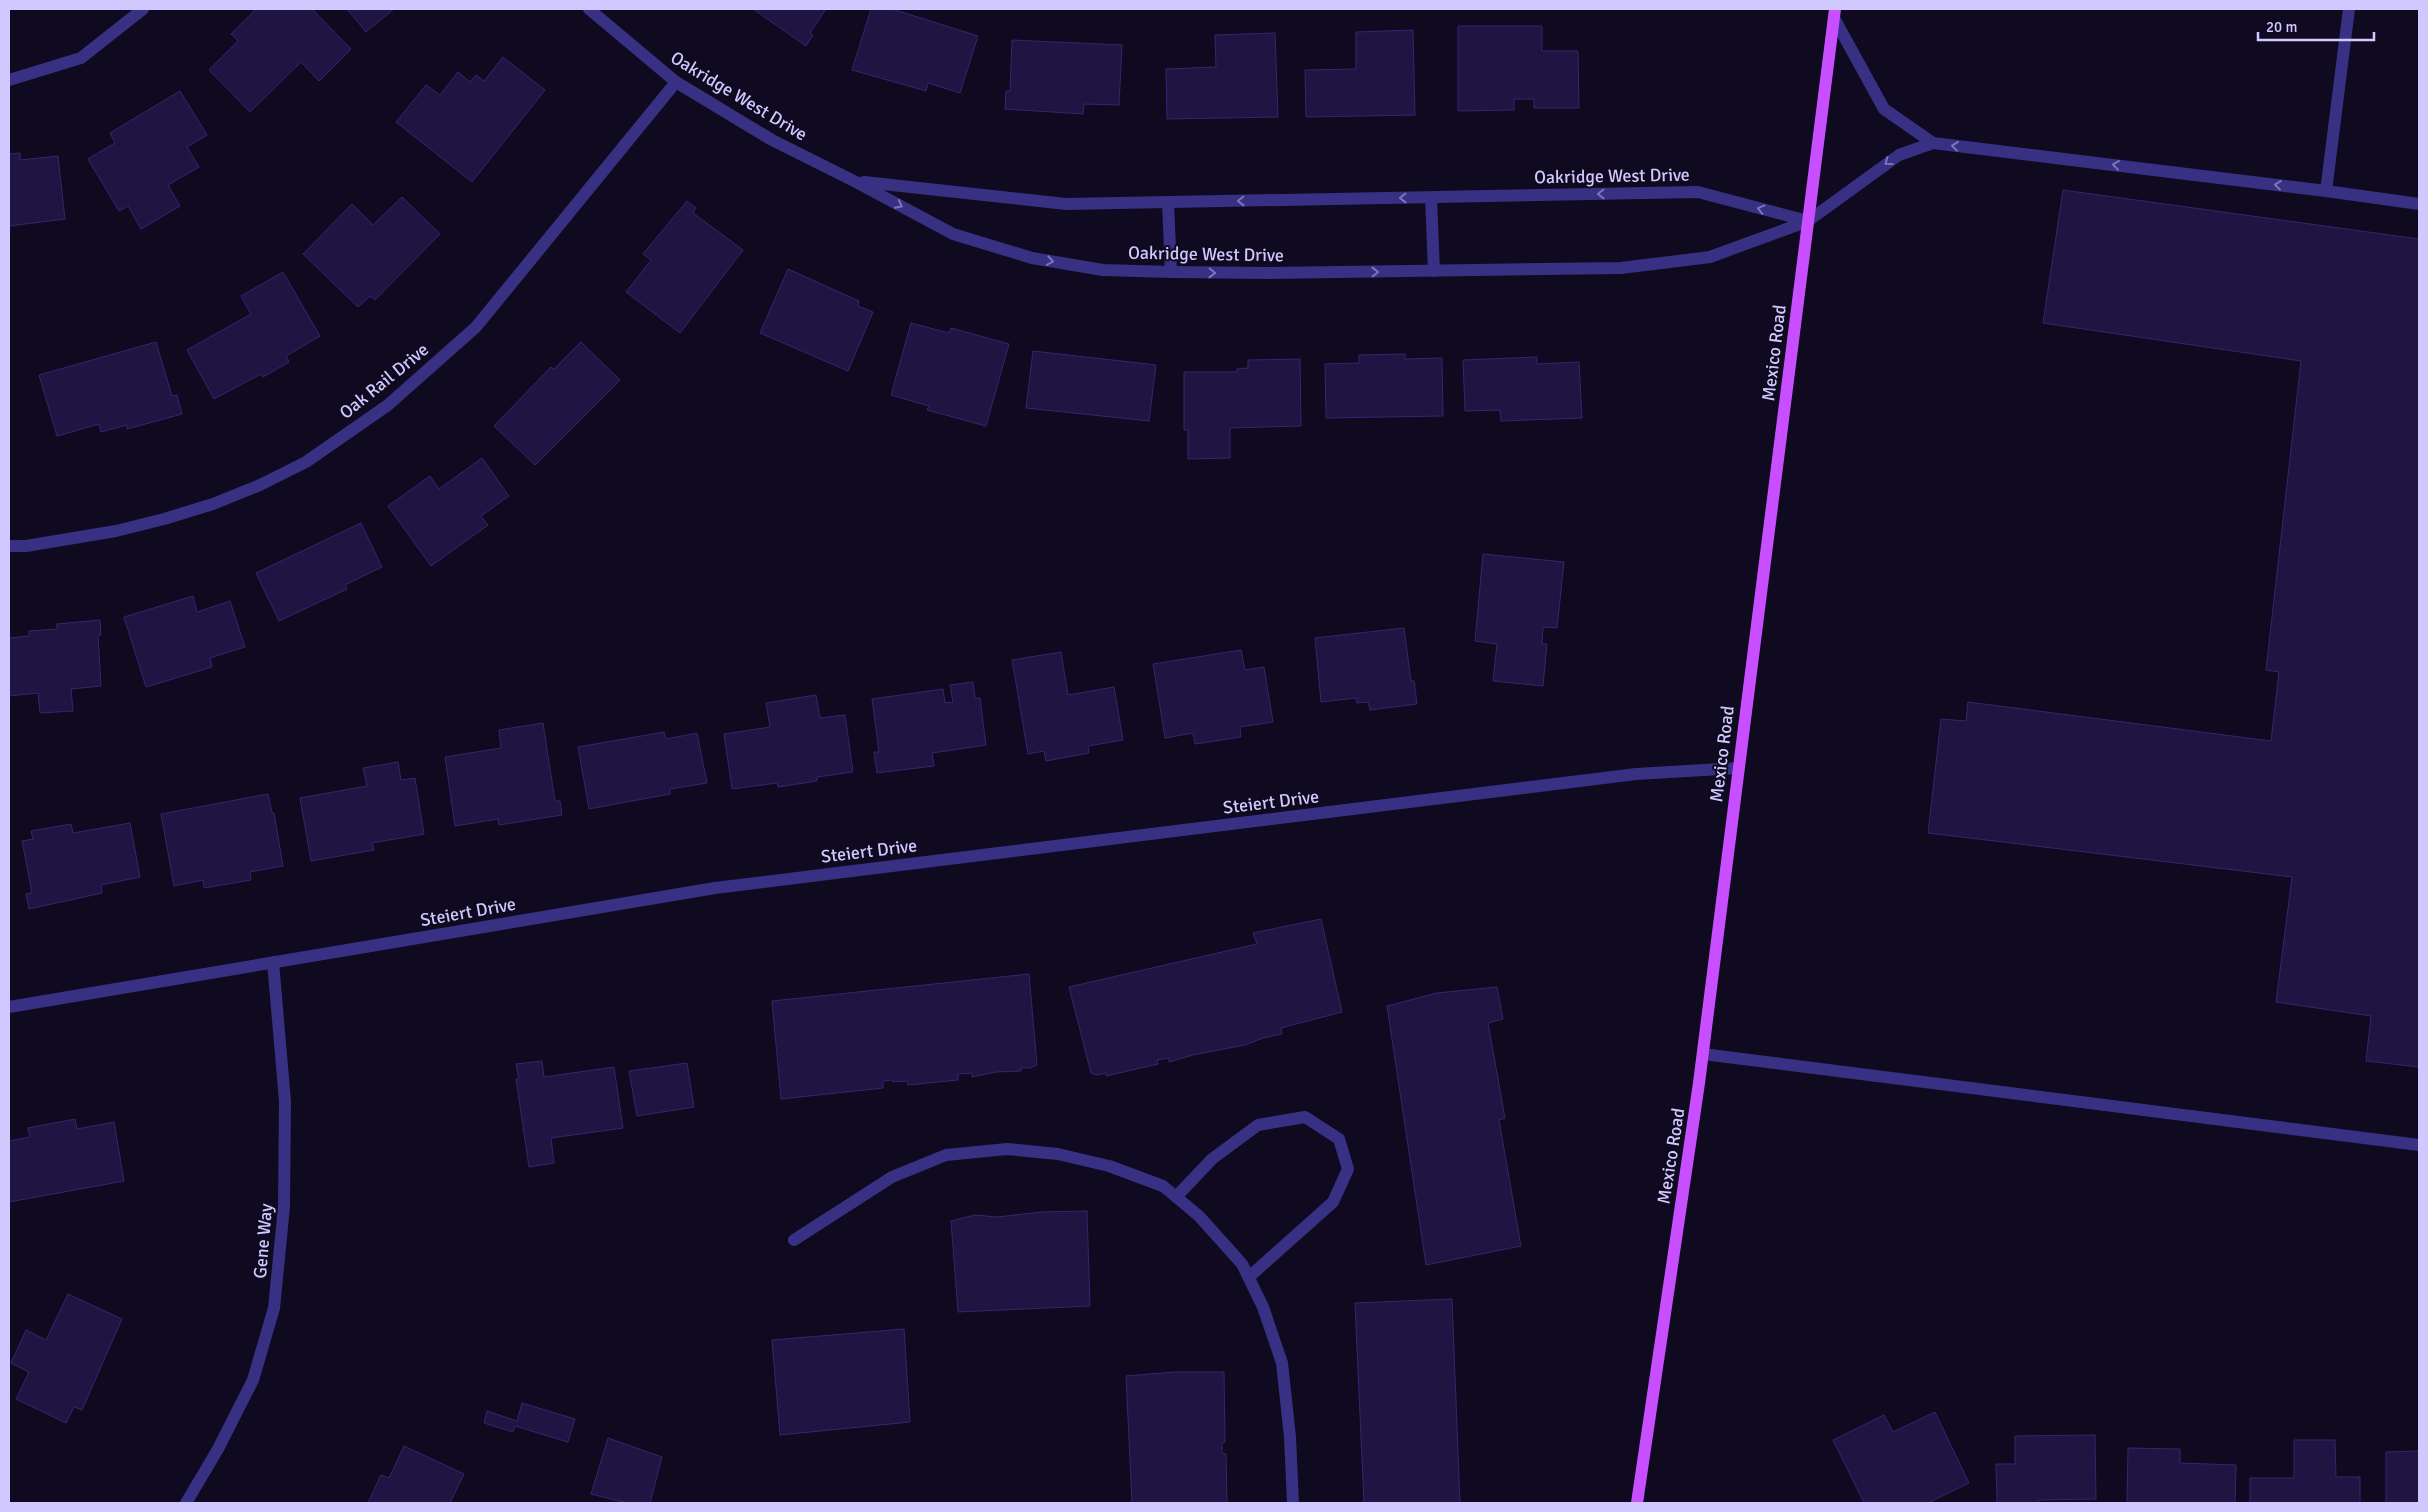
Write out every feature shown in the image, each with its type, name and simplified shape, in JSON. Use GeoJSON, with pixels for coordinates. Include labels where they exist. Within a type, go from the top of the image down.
{"type":"FeatureCollection","features":[{"type":"Feature","properties":{"kind":"main road","name":"Mexico Road"},"geometry":{"type":"LineString","coordinates":[[1636,1503],[1703,1054],[1834,13]]}},
{"type":"Feature","properties":{"kind":"street"},"geometry":{"type":"LineString","coordinates":[[9,80],[81,58],[143,9]]}},
{"type":"Feature","properties":{"kind":"street","name":"Oakridge West Drive"},"geometry":{"type":"LineString","coordinates":[[589,9],[676,82],[772,140],[953,234],[1032,258],[1103,270],[1171,272],[1621,268],[1710,257],[1808,221]]}},
{"type":"Feature","properties":{"kind":"street"},"geometry":{"type":"LineString","coordinates":[[2326,191],[2349,9]]}},
{"type":"Feature","properties":{"kind":"street"},"geometry":{"type":"LineString","coordinates":[[1834,13],[1884,109],[1933,143]]}},
{"type":"Feature","properties":{"kind":"street","name":"Oak Rail Drive"},"geometry":{"type":"LineString","coordinates":[[9,546],[26,546],[116,531],[164,519],[213,504],[260,485],[306,462],[380,410],[476,327],[676,82]]}},
{"type":"Feature","properties":{"kind":"street"},"geometry":{"type":"LineString","coordinates":[[1808,221],[1899,155],[1933,143],[2419,204]]}},
{"type":"Feature","properties":{"kind":"street","name":"Oakridge West Drive"},"geometry":{"type":"LineString","coordinates":[[856,182],[1066,204],[1698,192],[1808,221]]}},
{"type":"Feature","properties":{"kind":"street"},"geometry":{"type":"LineString","coordinates":[[1431,198],[1434,271]]}},
{"type":"Feature","properties":{"kind":"street"},"geometry":{"type":"LineString","coordinates":[[1168,203],[1171,272]]}},
{"type":"Feature","properties":{"kind":"street","name":"Steiert Drive"},"geometry":{"type":"LineString","coordinates":[[9,1007],[715,888],[1636,774],[1738,768]]}},
{"type":"Feature","properties":{"kind":"street","name":"Gene Way"},"geometry":{"type":"LineString","coordinates":[[186,1503],[218,1449],[253,1380],[274,1308],[284,1207],[285,1101],[273,962]]}},
{"type":"Feature","properties":{"kind":"street"},"geometry":{"type":"LineString","coordinates":[[1703,1054],[2419,1145]]}},
{"type":"Feature","properties":{"kind":"street"},"geometry":{"type":"LineString","coordinates":[[1176,1197],[1212,1159],[1258,1125],[1305,1117],[1340,1139],[1348,1169],[1333,1202],[1248,1277]]}},
{"type":"Feature","properties":{"kind":"street"},"geometry":{"type":"LineString","coordinates":[[794,1240],[892,1177],[946,1155],[1007,1149],[1058,1154],[1109,1166],[1163,1186],[1199,1216],[1242,1264],[1263,1307],[1282,1363],[1293,1503]]}},
{"type":"Feature","properties":{"kind":"building"},"geometry":{"type":"Polygon","coordinates":[[[256,9],[312,9],[351,49],[319,81],[301,62],[250,112],[209,70],[238,41],[231,34],[256,9]]]}},
{"type":"Feature","properties":{"kind":"building"},"geometry":{"type":"Polygon","coordinates":[[[347,9],[394,9],[366,32],[347,9]]]}},
{"type":"Feature","properties":{"kind":"building"},"geometry":{"type":"Polygon","coordinates":[[[753,9],[826,9],[810,33],[813,35],[806,46],[753,9]]]}},
{"type":"Feature","properties":{"kind":"building"},"geometry":{"type":"Polygon","coordinates":[[[871,9],[892,9],[978,36],[960,93],[928,83],[926,91],[852,70],[871,9]]]}},
{"type":"Feature","properties":{"kind":"building"},"geometry":{"type":"Polygon","coordinates":[[[1458,26],[1542,26],[1542,51],[1578,51],[1579,108],[1534,108],[1534,99],[1514,99],[1514,110],[1458,111],[1458,26]]]}},
{"type":"Feature","properties":{"kind":"building"},"geometry":{"type":"Polygon","coordinates":[[[1413,30],[1415,115],[1306,117],[1305,70],[1356,69],[1356,32],[1413,30]]]}},
{"type":"Feature","properties":{"kind":"building"},"geometry":{"type":"Polygon","coordinates":[[[1275,33],[1278,117],[1167,119],[1166,69],[1216,67],[1215,35],[1275,33]]]}},
{"type":"Feature","properties":{"kind":"building"},"geometry":{"type":"Polygon","coordinates":[[[1012,40],[1122,45],[1119,105],[1084,104],[1083,114],[1005,109],[1006,91],[1010,91],[1012,40]]]}},
{"type":"Feature","properties":{"kind":"building"},"geometry":{"type":"Polygon","coordinates":[[[503,57],[545,90],[472,182],[396,122],[426,85],[440,95],[458,72],[470,82],[476,75],[484,81],[503,57]]]}},
{"type":"Feature","properties":{"kind":"building"},"geometry":{"type":"Polygon","coordinates":[[[180,91],[207,135],[187,147],[199,167],[168,185],[180,206],[141,229],[128,206],[119,211],[88,159],[115,143],[110,133],[180,91]]]}},
{"type":"Feature","properties":{"kind":"building"},"geometry":{"type":"Polygon","coordinates":[[[20,153],[20,160],[58,156],[65,219],[9,226],[9,154],[20,153]]]}},
{"type":"Feature","properties":{"kind":"building"},"geometry":{"type":"Polygon","coordinates":[[[2063,190],[2419,239],[2419,1067],[2366,1061],[2371,1016],[2276,1002],[2292,877],[1928,833],[1941,719],[1966,721],[1968,702],[2271,741],[2279,672],[2266,670],[2301,361],[2043,323],[2063,190]]]}},
{"type":"Feature","properties":{"kind":"building"},"geometry":{"type":"Polygon","coordinates":[[[402,197],[440,234],[375,300],[370,296],[358,307],[303,254],[352,204],[373,225],[402,197]]]}},
{"type":"Feature","properties":{"kind":"building"},"geometry":{"type":"Polygon","coordinates":[[[687,201],[696,208],[693,213],[743,250],[680,333],[626,292],[651,260],[643,254],[687,201]]]}},
{"type":"Feature","properties":{"kind":"building"},"geometry":{"type":"Polygon","coordinates":[[[788,269],[859,301],[858,306],[873,312],[848,371],[760,333],[788,269]]]}},
{"type":"Feature","properties":{"kind":"building"},"geometry":{"type":"Polygon","coordinates":[[[283,272],[320,336],[286,356],[289,362],[263,377],[261,374],[214,399],[187,350],[251,314],[241,296],[283,272]]]}},
{"type":"Feature","properties":{"kind":"building"},"geometry":{"type":"Polygon","coordinates":[[[911,323],[949,333],[951,328],[1009,344],[986,426],[927,410],[929,406],[891,395],[911,323]]]}},
{"type":"Feature","properties":{"kind":"building"},"geometry":{"type":"Polygon","coordinates":[[[156,342],[172,396],[177,395],[182,414],[127,429],[127,425],[101,432],[99,424],[57,436],[39,375],[156,342]]]}},
{"type":"Feature","properties":{"kind":"building"},"geometry":{"type":"Polygon","coordinates":[[[581,342],[620,380],[535,465],[494,426],[551,367],[554,369],[581,342]]]}},
{"type":"Feature","properties":{"kind":"building"},"geometry":{"type":"Polygon","coordinates":[[[1033,351],[1156,365],[1149,421],[1026,408],[1033,351]]]}},
{"type":"Feature","properties":{"kind":"building"},"geometry":{"type":"Polygon","coordinates":[[[1405,354],[1405,359],[1442,358],[1443,416],[1326,418],[1325,364],[1359,363],[1359,355],[1405,354]]]}},
{"type":"Feature","properties":{"kind":"building"},"geometry":{"type":"Polygon","coordinates":[[[1537,357],[1537,364],[1579,362],[1582,418],[1501,421],[1500,410],[1465,411],[1463,360],[1537,357]]]}},
{"type":"Feature","properties":{"kind":"building"},"geometry":{"type":"Polygon","coordinates":[[[1300,359],[1301,426],[1230,428],[1230,458],[1188,459],[1188,430],[1184,430],[1184,372],[1237,372],[1237,369],[1248,368],[1248,360],[1300,359]]]}},
{"type":"Feature","properties":{"kind":"building"},"geometry":{"type":"Polygon","coordinates":[[[482,458],[509,496],[481,516],[488,525],[431,566],[388,506],[430,476],[439,489],[482,458]]]}},
{"type":"Feature","properties":{"kind":"building"},"geometry":{"type":"Polygon","coordinates":[[[361,523],[382,567],[345,585],[347,589],[279,621],[256,573],[361,523]]]}},
{"type":"Feature","properties":{"kind":"building"},"geometry":{"type":"Polygon","coordinates":[[[1483,554],[1564,562],[1557,628],[1543,627],[1542,644],[1547,644],[1543,686],[1493,681],[1497,644],[1475,641],[1483,554]]]}},
{"type":"Feature","properties":{"kind":"building"},"geometry":{"type":"Polygon","coordinates":[[[193,596],[197,612],[230,601],[245,647],[210,658],[212,667],[146,687],[124,617],[193,596]]]}},
{"type":"Feature","properties":{"kind":"building"},"geometry":{"type":"Polygon","coordinates":[[[100,620],[101,635],[98,636],[101,686],[71,689],[73,711],[40,713],[38,693],[9,696],[9,638],[29,636],[29,631],[57,629],[57,624],[100,620]]]}},
{"type":"Feature","properties":{"kind":"building"},"geometry":{"type":"Polygon","coordinates":[[[1404,628],[1411,681],[1414,681],[1417,704],[1370,710],[1368,702],[1357,703],[1356,698],[1321,702],[1315,638],[1404,628]]]}},
{"type":"Feature","properties":{"kind":"building"},"geometry":{"type":"Polygon","coordinates":[[[1241,650],[1245,670],[1264,667],[1273,722],[1240,727],[1241,737],[1195,744],[1193,733],[1165,738],[1153,664],[1241,650]]]}},
{"type":"Feature","properties":{"kind":"building"},"geometry":{"type":"Polygon","coordinates":[[[1061,652],[1068,695],[1114,687],[1123,740],[1088,746],[1089,753],[1046,761],[1044,751],[1028,754],[1012,660],[1061,652]]]}},
{"type":"Feature","properties":{"kind":"building"},"geometry":{"type":"Polygon","coordinates":[[[973,682],[975,698],[980,698],[986,745],[932,753],[934,766],[877,773],[874,752],[879,752],[872,699],[943,689],[945,703],[953,702],[950,685],[973,682]]]}},
{"type":"Feature","properties":{"kind":"building"},"geometry":{"type":"Polygon","coordinates":[[[816,695],[820,718],[845,715],[853,772],[817,777],[817,781],[778,787],[777,783],[732,789],[724,734],[770,727],[766,703],[816,695]]]}},
{"type":"Feature","properties":{"kind":"building"},"geometry":{"type":"Polygon","coordinates":[[[543,723],[555,801],[560,801],[562,815],[499,825],[498,819],[455,826],[445,757],[501,748],[499,730],[543,723]]]}},
{"type":"Feature","properties":{"kind":"building"},"geometry":{"type":"Polygon","coordinates":[[[664,732],[666,739],[697,733],[707,783],[670,789],[670,794],[589,809],[578,747],[664,732]]]}},
{"type":"Feature","properties":{"kind":"building"},"geometry":{"type":"Polygon","coordinates":[[[398,762],[401,780],[415,778],[424,834],[372,843],[374,850],[311,861],[300,798],[367,786],[363,768],[398,762]]]}},
{"type":"Feature","properties":{"kind":"building"},"geometry":{"type":"Polygon","coordinates":[[[268,794],[272,813],[274,813],[283,866],[250,872],[251,880],[204,888],[203,880],[174,886],[161,814],[268,794]]]}},
{"type":"Feature","properties":{"kind":"building"},"geometry":{"type":"Polygon","coordinates":[[[130,823],[140,877],[101,885],[102,893],[29,909],[26,894],[32,893],[22,841],[33,839],[31,831],[71,824],[73,833],[130,823]]]}},
{"type":"Feature","properties":{"kind":"building"},"geometry":{"type":"Polygon","coordinates":[[[1321,919],[1342,1012],[1281,1028],[1282,1034],[1263,1038],[1245,1045],[1193,1055],[1169,1062],[1169,1058],[1157,1060],[1158,1064],[1106,1076],[1106,1073],[1097,1075],[1091,1073],[1069,987],[1257,944],[1253,933],[1321,919]]]}},
{"type":"Feature","properties":{"kind":"building"},"geometry":{"type":"Polygon","coordinates":[[[1029,974],[1037,1065],[1030,1068],[1021,1068],[1021,1071],[996,1072],[972,1077],[972,1073],[958,1074],[958,1080],[908,1085],[907,1081],[883,1081],[883,1088],[781,1099],[772,1001],[1029,974]]]}},
{"type":"Feature","properties":{"kind":"building"},"geometry":{"type":"Polygon","coordinates":[[[1497,987],[1503,1019],[1488,1023],[1505,1118],[1499,1120],[1521,1246],[1426,1265],[1387,1006],[1437,993],[1497,987]]]}},
{"type":"Feature","properties":{"kind":"building"},"geometry":{"type":"Polygon","coordinates":[[[542,1061],[544,1077],[614,1067],[623,1128],[551,1138],[554,1163],[529,1167],[516,1079],[519,1079],[516,1064],[542,1061]]]}},
{"type":"Feature","properties":{"kind":"building"},"geometry":{"type":"Polygon","coordinates":[[[687,1063],[694,1107],[637,1116],[629,1071],[687,1063]]]}},
{"type":"Feature","properties":{"kind":"building"},"geometry":{"type":"Polygon","coordinates":[[[75,1119],[77,1129],[114,1122],[124,1181],[9,1202],[9,1141],[30,1137],[28,1128],[75,1119]]]}},
{"type":"Feature","properties":{"kind":"building"},"geometry":{"type":"Polygon","coordinates":[[[1087,1211],[1090,1306],[958,1312],[951,1221],[975,1215],[997,1217],[1041,1212],[1087,1211]]]}},
{"type":"Feature","properties":{"kind":"building"},"geometry":{"type":"Polygon","coordinates":[[[68,1294],[122,1319],[82,1410],[74,1407],[66,1423],[16,1399],[29,1372],[11,1363],[26,1330],[46,1340],[68,1294]]]}},
{"type":"Feature","properties":{"kind":"building"},"geometry":{"type":"Polygon","coordinates":[[[1452,1299],[1460,1503],[1364,1503],[1355,1303],[1452,1299]]]}},
{"type":"Feature","properties":{"kind":"building"},"geometry":{"type":"Polygon","coordinates":[[[904,1329],[910,1422],[780,1435],[772,1340],[904,1329]]]}},
{"type":"Feature","properties":{"kind":"building"},"geometry":{"type":"Polygon","coordinates":[[[1174,1372],[1224,1372],[1225,1442],[1222,1443],[1222,1453],[1226,1454],[1227,1503],[1132,1503],[1126,1376],[1174,1372]]]}},
{"type":"Feature","properties":{"kind":"building"},"geometry":{"type":"Polygon","coordinates":[[[522,1403],[575,1419],[568,1442],[515,1426],[513,1432],[484,1423],[487,1411],[517,1421],[522,1403]]]}},
{"type":"Feature","properties":{"kind":"building"},"geometry":{"type":"Polygon","coordinates":[[[1935,1412],[1969,1483],[1928,1503],[1864,1503],[1833,1440],[1884,1415],[1893,1432],[1935,1412]]]}},
{"type":"Feature","properties":{"kind":"building"},"geometry":{"type":"Polygon","coordinates":[[[2095,1435],[2096,1499],[2038,1500],[2038,1503],[1997,1503],[1996,1464],[2015,1464],[2015,1436],[2095,1435]]]}},
{"type":"Feature","properties":{"kind":"building"},"geometry":{"type":"Polygon","coordinates":[[[608,1438],[662,1457],[650,1503],[627,1503],[591,1494],[608,1438]]]}},
{"type":"Feature","properties":{"kind":"building"},"geometry":{"type":"Polygon","coordinates":[[[2294,1440],[2335,1440],[2336,1477],[2360,1477],[2360,1503],[2250,1503],[2250,1478],[2294,1478],[2294,1440]]]}},
{"type":"Feature","properties":{"kind":"building"},"geometry":{"type":"Polygon","coordinates":[[[404,1446],[464,1474],[450,1503],[368,1503],[381,1475],[389,1478],[404,1446]]]}},
{"type":"Feature","properties":{"kind":"building"},"geometry":{"type":"Polygon","coordinates":[[[2128,1448],[2180,1449],[2180,1463],[2236,1465],[2235,1503],[2127,1503],[2128,1448]]]}},
{"type":"Feature","properties":{"kind":"building"},"geometry":{"type":"Polygon","coordinates":[[[2419,1451],[2419,1503],[2386,1503],[2386,1452],[2419,1451]]]}}]}
